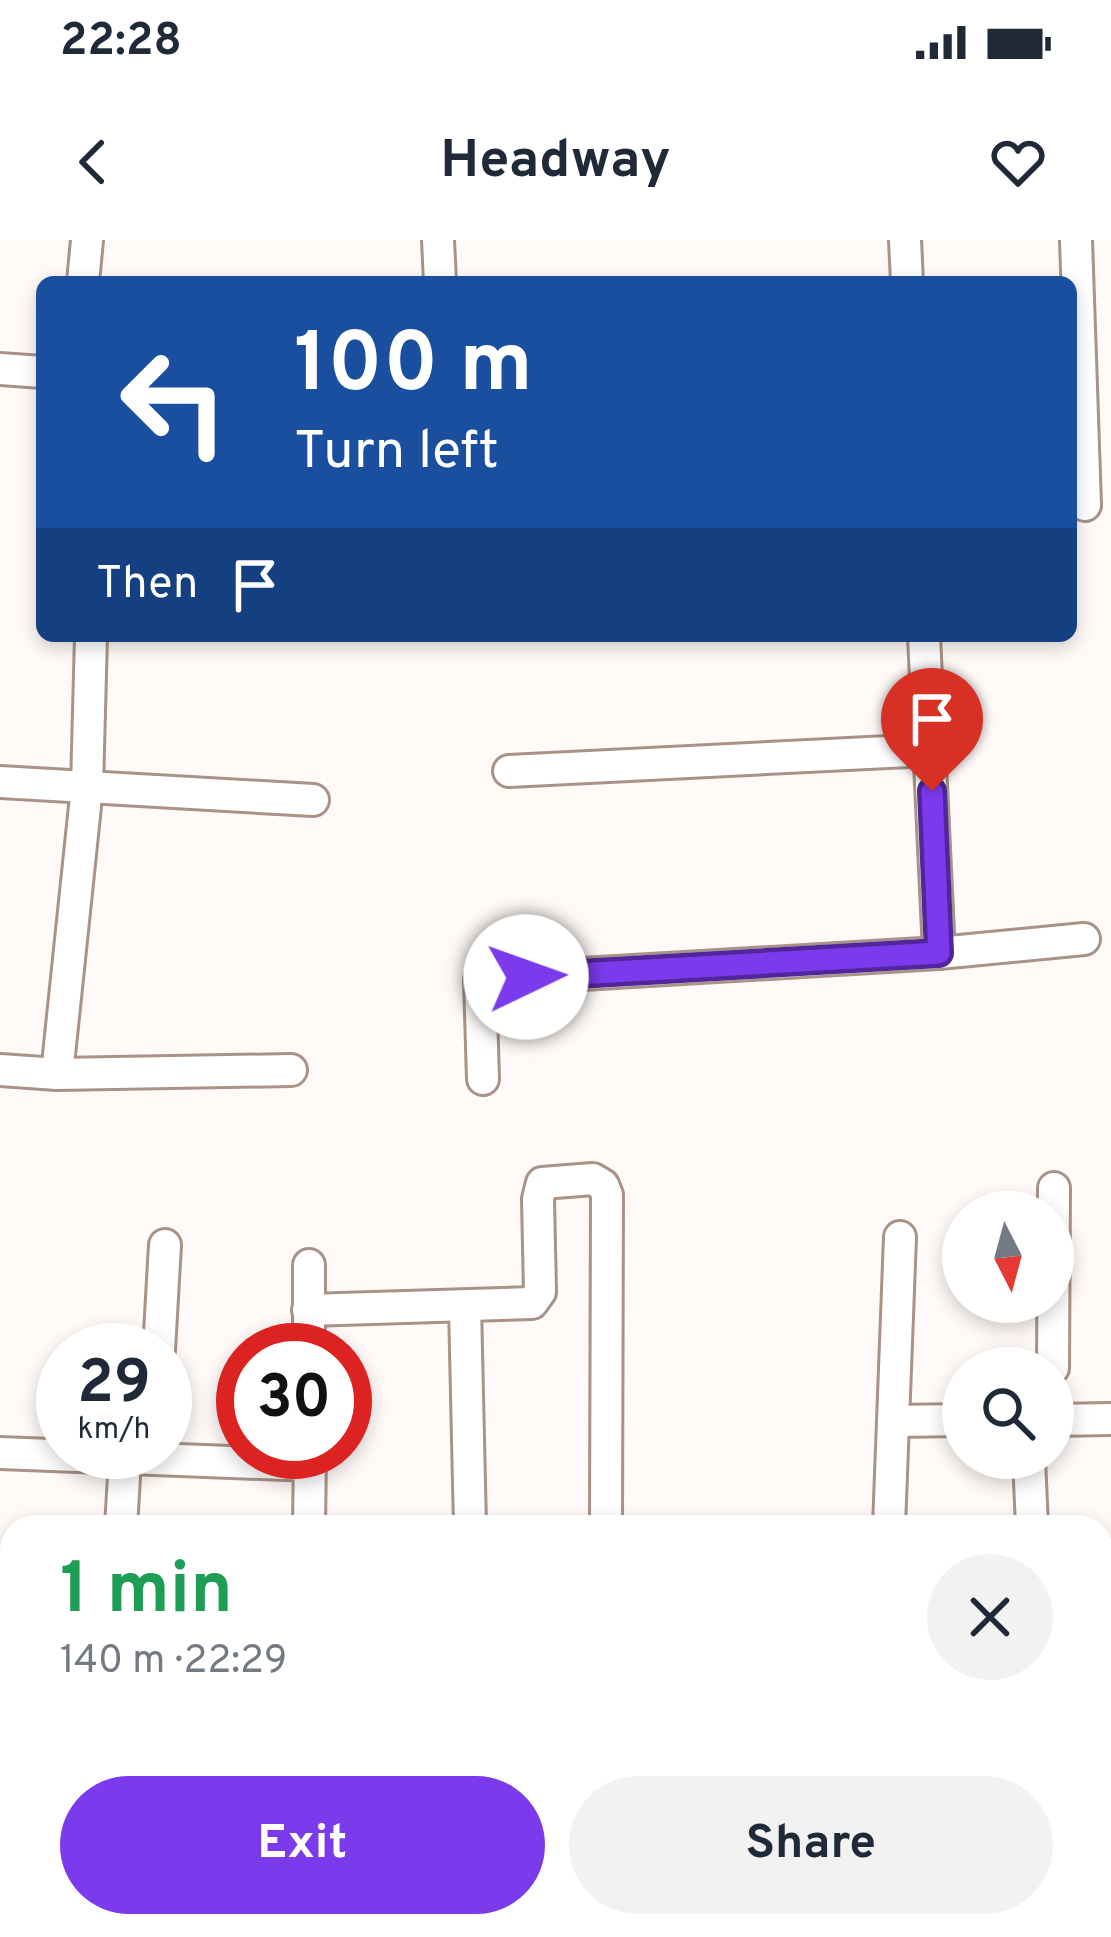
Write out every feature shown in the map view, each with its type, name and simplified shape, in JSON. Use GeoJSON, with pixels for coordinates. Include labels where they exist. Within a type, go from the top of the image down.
{"type":"FeatureCollection","features":[{"type":"Feature","properties":{"kind":"street"},"geometry":{"type":"LineString","coordinates":[[84,276],[87,240]]}},
{"type":"Feature","properties":{"kind":"street"},"geometry":{"type":"LineString","coordinates":[[438,240],[440,276]]}},
{"type":"Feature","properties":{"kind":"street"},"geometry":{"type":"LineString","coordinates":[[905,240],[907,276]]}},
{"type":"Feature","properties":{"kind":"street"},"geometry":{"type":"LineString","coordinates":[[1076,240],[1085,505]]}},
{"type":"Feature","properties":{"kind":"street"},"geometry":{"type":"LineString","coordinates":[[0,369],[36,372]]}},
{"type":"Feature","properties":{"kind":"street"},"geometry":{"type":"LineString","coordinates":[[57,1074],[87,787],[91,642]]}},
{"type":"Feature","properties":{"kind":"street"},"geometry":{"type":"LineString","coordinates":[[924,642],[939,953]]}},
{"type":"Feature","properties":{"kind":"street"},"geometry":{"type":"LineString","coordinates":[[509,771],[929,750]]}},
{"type":"Feature","properties":{"kind":"street"},"geometry":{"type":"LineString","coordinates":[[0,782],[313,800]]}},
{"type":"Feature","properties":{"kind":"street"},"geometry":{"type":"LineString","coordinates":[[482,1079],[480,980],[939,953],[1084,939]]}},
{"type":"Feature","properties":{"kind":"street"},"geometry":{"type":"LineString","coordinates":[[0,1070],[57,1074],[291,1070]]}},
{"type":"Feature","properties":{"kind":"street"},"geometry":{"type":"LineString","coordinates":[[308,1310],[536,1301],[541,1292],[538,1199],[542,1183],[592,1179],[603,1185],[607,1195],[607,1515]]}},
{"type":"Feature","properties":{"kind":"street"},"geometry":{"type":"LineString","coordinates":[[1053,1347],[1054,1188]]}},
{"type":"Feature","properties":{"kind":"street"},"geometry":{"type":"LineString","coordinates":[[890,1515],[900,1238]]}},
{"type":"Feature","properties":{"kind":"street"},"geometry":{"type":"LineString","coordinates":[[161,1323],[165,1245]]}},
{"type":"Feature","properties":{"kind":"street"},"geometry":{"type":"LineString","coordinates":[[308,1323],[309,1265]]}},
{"type":"Feature","properties":{"kind":"street"},"geometry":{"type":"LineString","coordinates":[[465,1306],[470,1515]]}},
{"type":"Feature","properties":{"kind":"street"},"geometry":{"type":"LineString","coordinates":[[1074,1420],[1111,1419]]}},
{"type":"Feature","properties":{"kind":"street"},"geometry":{"type":"LineString","coordinates":[[894,1421],[942,1420]]}},
{"type":"Feature","properties":{"kind":"street"},"geometry":{"type":"LineString","coordinates":[[0,1453],[36,1454]]}},
{"type":"Feature","properties":{"kind":"street"},"geometry":{"type":"LineString","coordinates":[[125,1515],[137,1479]]}},
{"type":"Feature","properties":{"kind":"street"},"geometry":{"type":"LineString","coordinates":[[309,1515],[310,1479]]}},
{"type":"Feature","properties":{"kind":"street"},"geometry":{"type":"LineString","coordinates":[[1031,1479],[1032,1515]]}},
{"type":"Feature","properties":{"kind":"route"},"geometry":{"type":"LineString","coordinates":[[526,977],[939,953],[932,791]]}}]}
